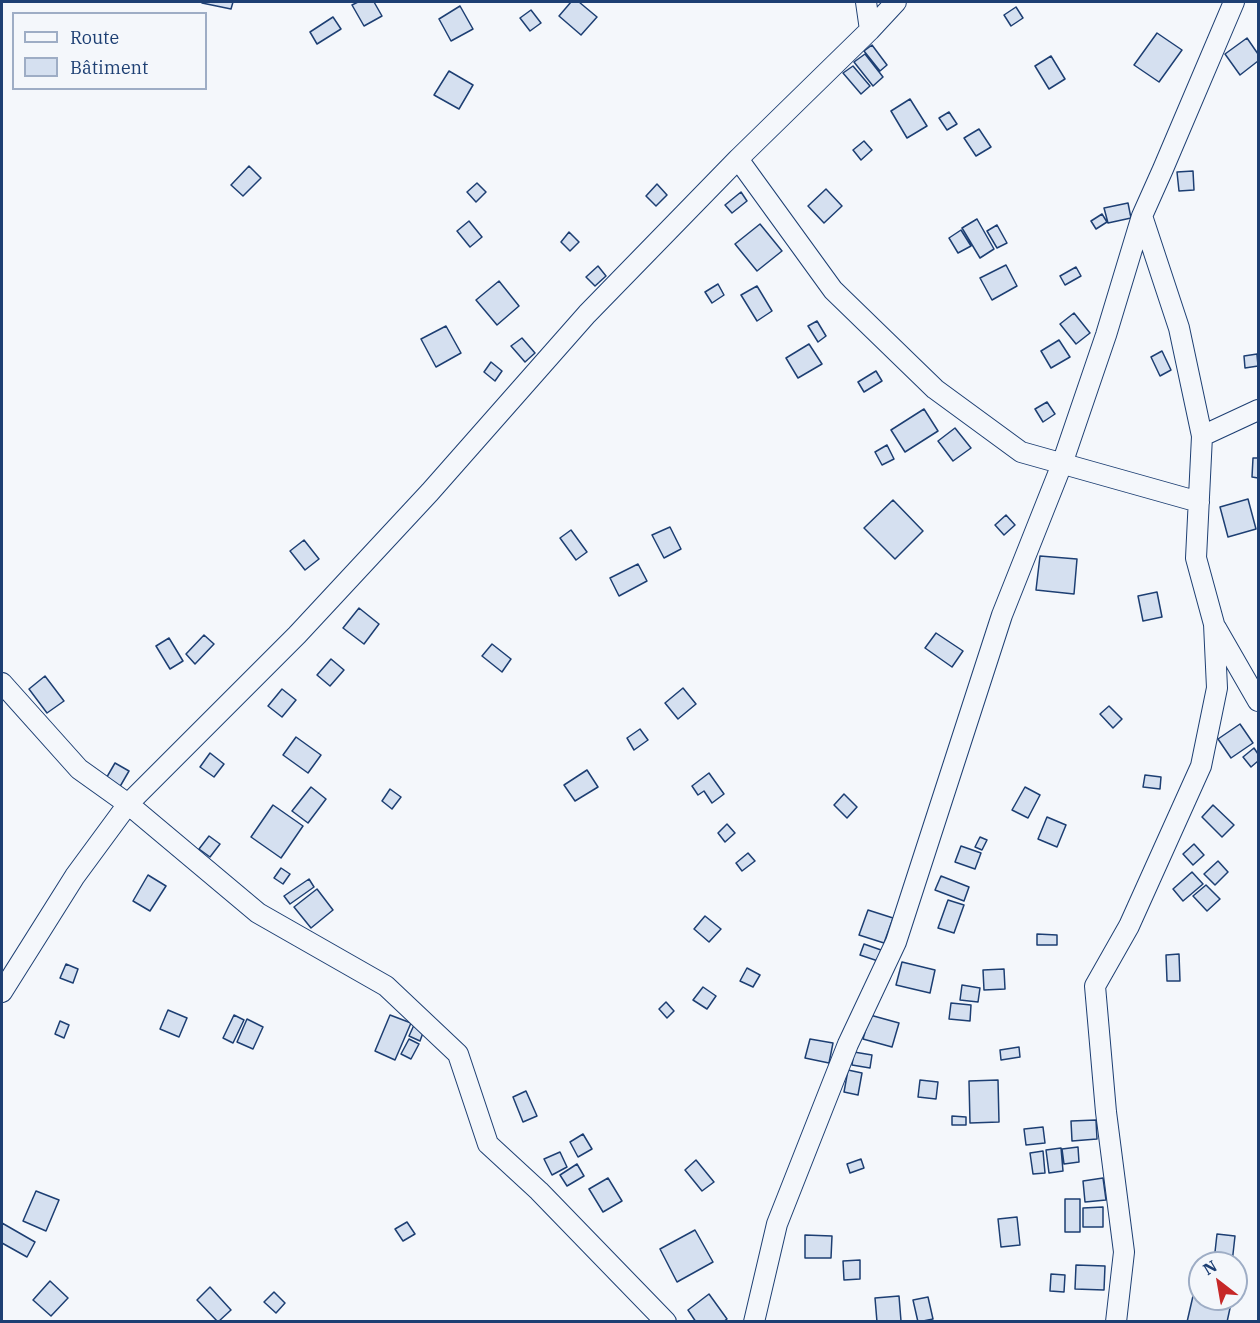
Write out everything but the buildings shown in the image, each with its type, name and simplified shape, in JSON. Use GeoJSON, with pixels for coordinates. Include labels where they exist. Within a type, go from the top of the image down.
{"type":"FeatureCollection","features":[{"type":"Feature","properties":{"kind":"street"},"geometry":{"type":"LineString","coordinates":[[866,2],[870,30]]}},
{"type":"Feature","properties":{"kind":"street"},"geometry":{"type":"LineString","coordinates":[[2,992],[75,876],[128,804],[297,635],[430,492],[587,314],[896,2]]}},
{"type":"Feature","properties":{"kind":"street"},"geometry":{"type":"LineString","coordinates":[[754,1322],[777,1224],[848,1044],[896,942],[1002,615],[1062,464],[1106,334],[1142,216],[1234,2]]}},
{"type":"Feature","properties":{"kind":"street"},"geometry":{"type":"LineString","coordinates":[[738,159],[833,290],[935,389],[1021,452],[1199,502]]}},
{"type":"Feature","properties":{"kind":"street"},"geometry":{"type":"LineString","coordinates":[[1116,1322],[1124,1252],[1106,1112],[1095,986],[1129,926],[1201,766],[1217,688],[1214,624],[1196,558],[1202,436],[1179,328],[1142,216]]}},
{"type":"Feature","properties":{"kind":"street"},"geometry":{"type":"LineString","coordinates":[[1202,436],[1258,410]]}},
{"type":"Feature","properties":{"kind":"street"},"geometry":{"type":"LineString","coordinates":[[1214,624],[1258,700]]}},
{"type":"Feature","properties":{"kind":"street"},"geometry":{"type":"LineString","coordinates":[[2,683],[79,769],[128,804],[258,913],[386,986],[458,1054],[488,1144],[539,1191],[666,1322]]}}]}
